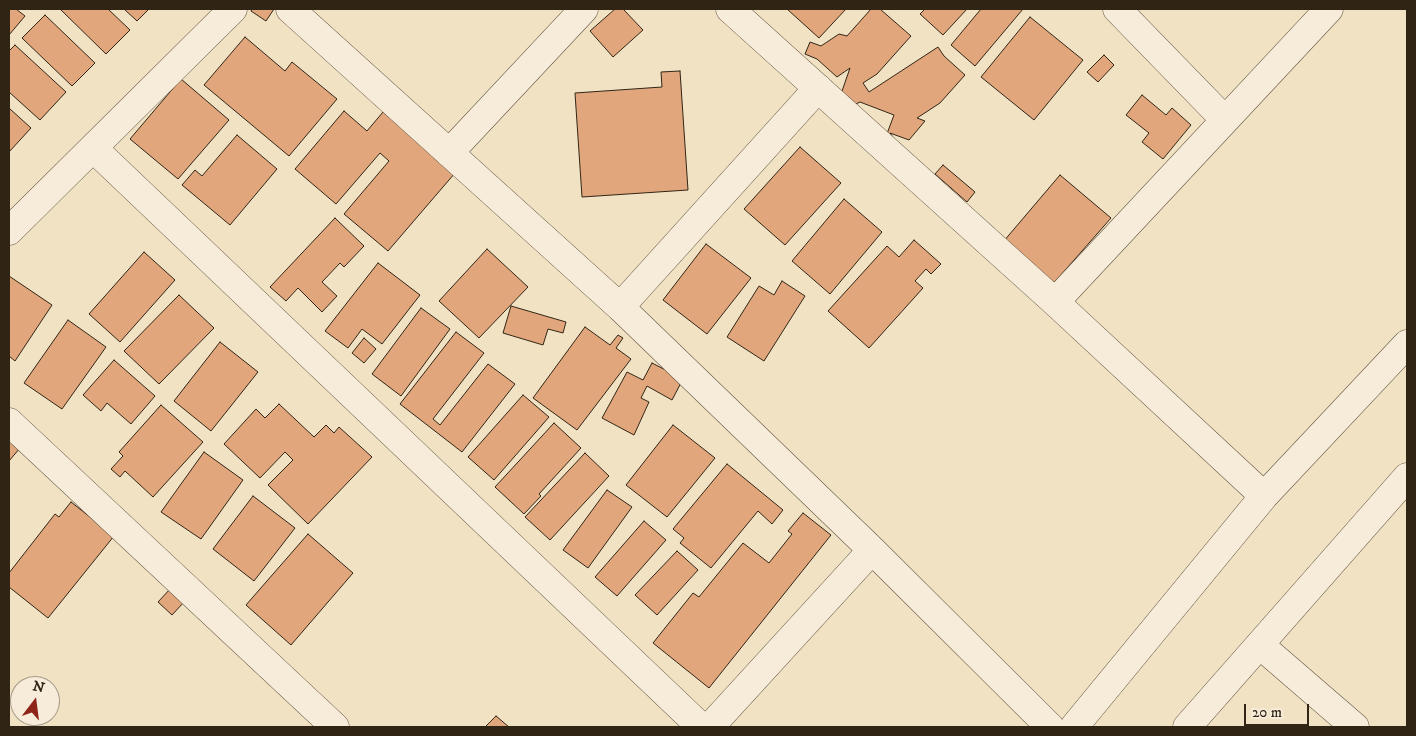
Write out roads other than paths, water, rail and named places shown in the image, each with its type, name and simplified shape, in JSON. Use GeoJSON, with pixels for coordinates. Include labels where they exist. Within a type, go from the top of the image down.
{"type":"FeatureCollection","features":[{"type":"Feature","properties":{"kind":"street"},"geometry":{"type":"LineString","coordinates":[[9,231],[233,9]]}},
{"type":"Feature","properties":{"kind":"street"},"geometry":{"type":"LineString","coordinates":[[290,9],[620,307],[872,550],[1050,727]]}},
{"type":"Feature","properties":{"kind":"street"},"geometry":{"type":"LineString","coordinates":[[449,152],[584,9]]}},
{"type":"Feature","properties":{"kind":"street"},"geometry":{"type":"LineString","coordinates":[[730,9],[1055,302],[1264,496]]}},
{"type":"Feature","properties":{"kind":"street"},"geometry":{"type":"LineString","coordinates":[[1117,9],[1225,120]]}},
{"type":"Feature","properties":{"kind":"street"},"geometry":{"type":"LineString","coordinates":[[1055,302],[1330,9]]}},
{"type":"Feature","properties":{"kind":"street"},"geometry":{"type":"LineString","coordinates":[[620,307],[818,88]]}},
{"type":"Feature","properties":{"kind":"street"},"geometry":{"type":"LineString","coordinates":[[93,148],[701,727]]}},
{"type":"Feature","properties":{"kind":"street"},"geometry":{"type":"LineString","coordinates":[[1074,727],[1264,496],[1407,344]]}},
{"type":"Feature","properties":{"kind":"street"},"geometry":{"type":"LineString","coordinates":[[9,422],[335,727]]}},
{"type":"Feature","properties":{"kind":"street"},"geometry":{"type":"LineString","coordinates":[[1187,727],[1407,477]]}},
{"type":"Feature","properties":{"kind":"street"},"geometry":{"type":"LineString","coordinates":[[710,727],[872,550]]}},
{"type":"Feature","properties":{"kind":"street"},"geometry":{"type":"LineString","coordinates":[[1260,645],[1355,727]]}}]}
